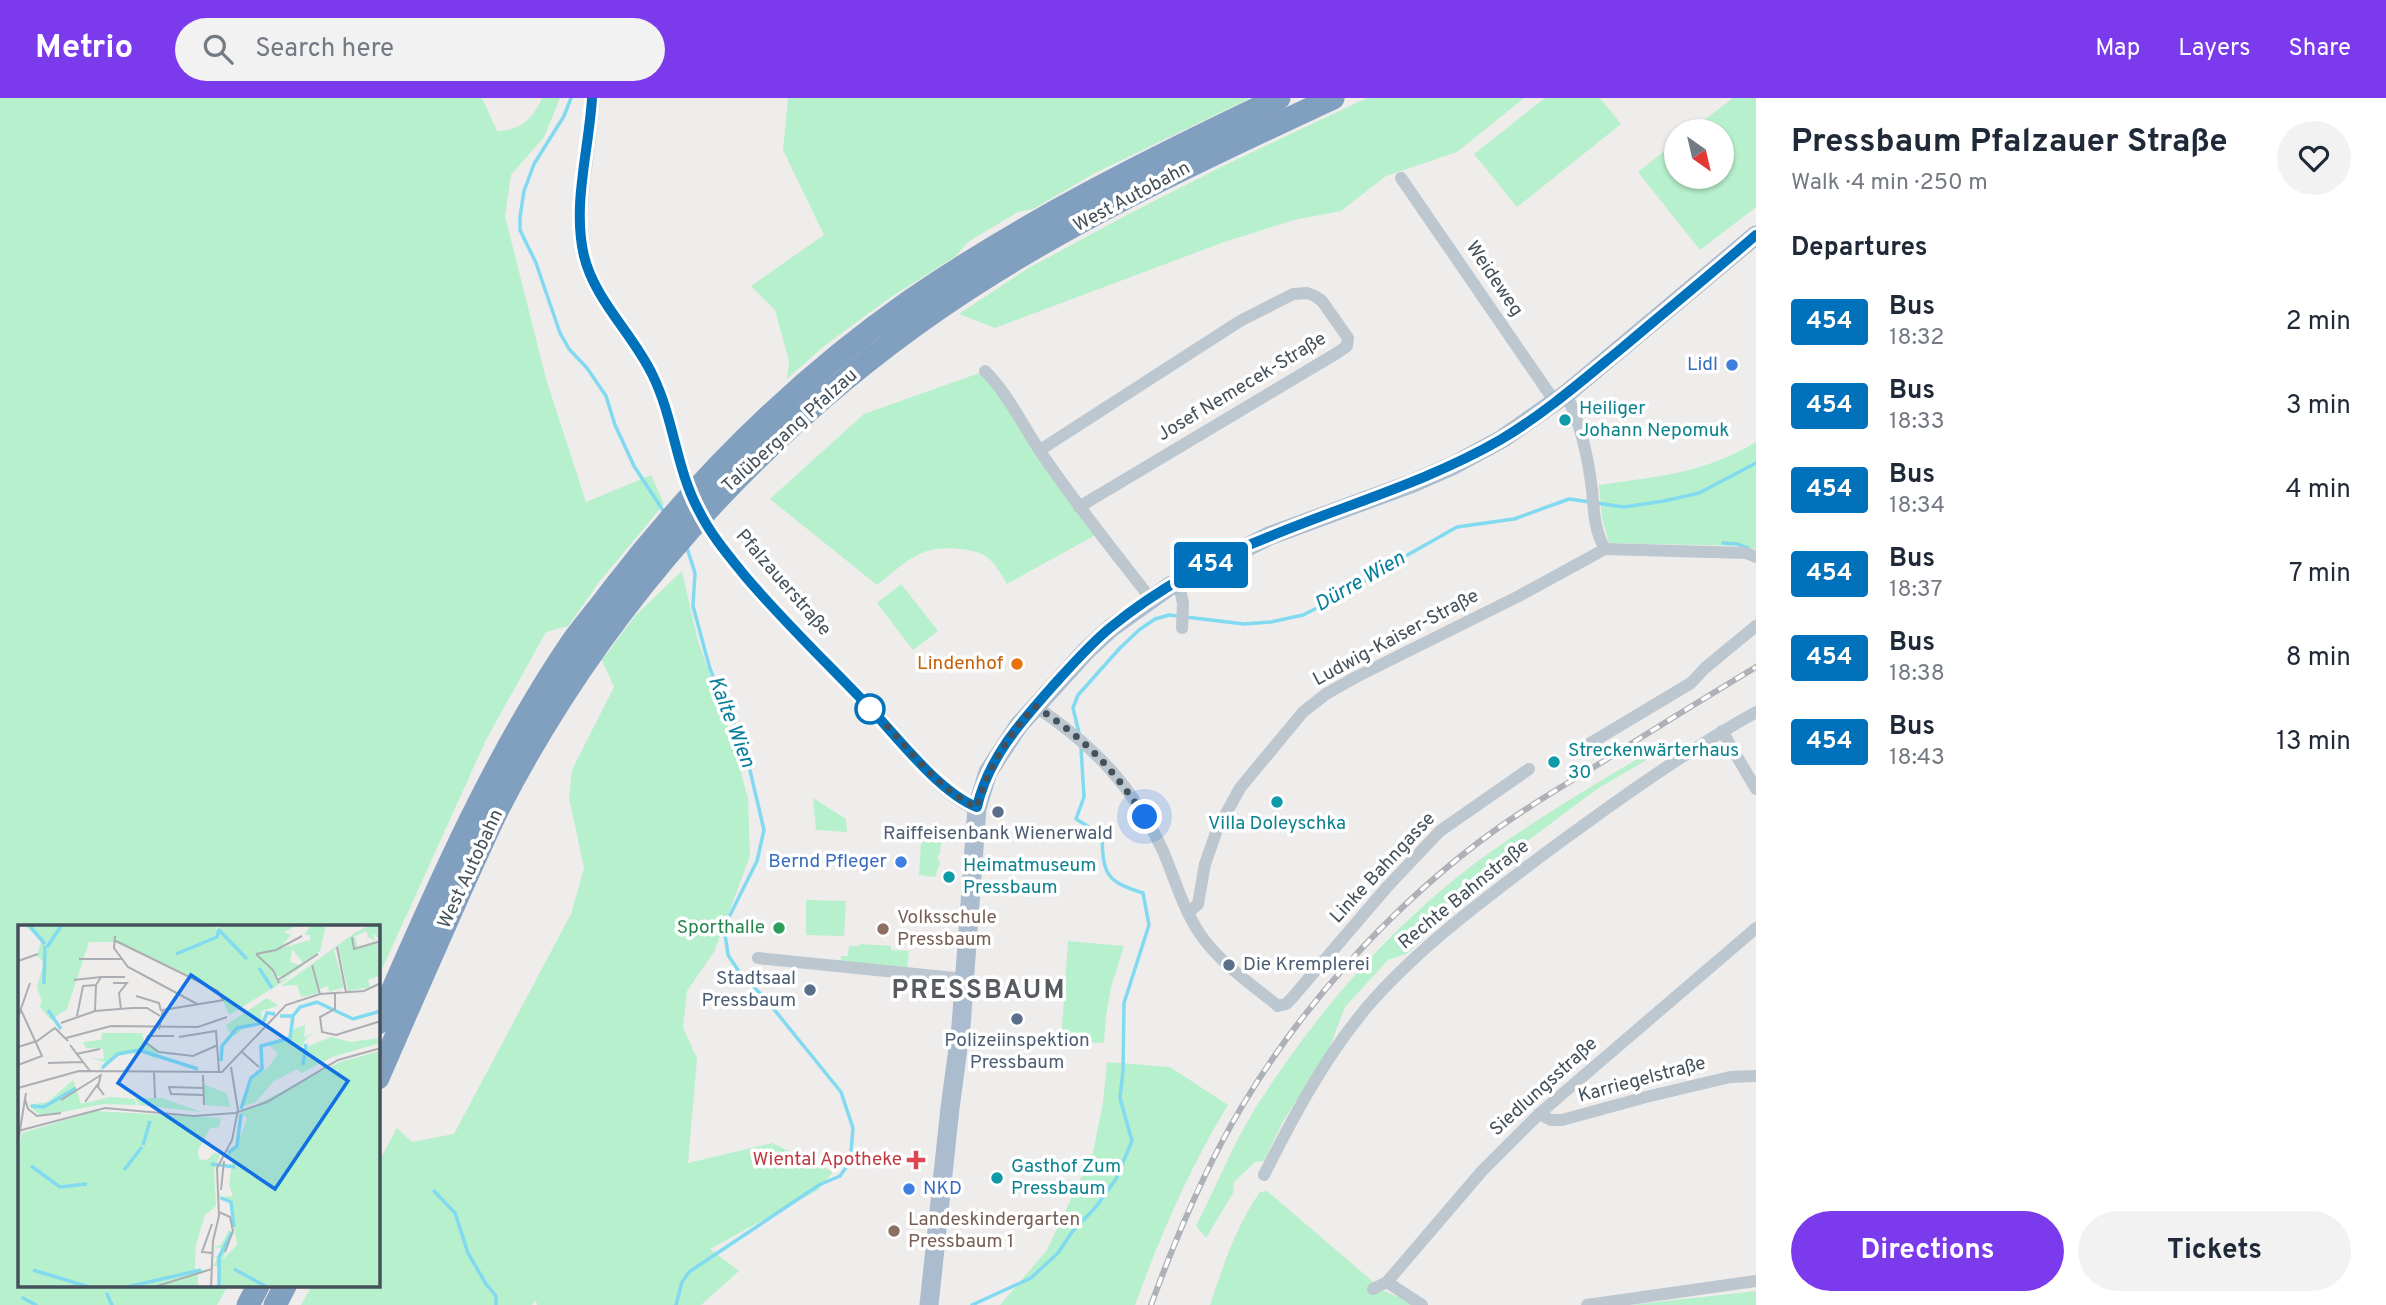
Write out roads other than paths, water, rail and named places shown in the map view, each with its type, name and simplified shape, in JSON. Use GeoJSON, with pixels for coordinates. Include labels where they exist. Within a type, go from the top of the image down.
{"type":"FeatureCollection","features":[{"type":"Feature","properties":{"kind":"highway","name":"West Autobahn"},"geometry":{"type":"LineString","coordinates":[[909,302],[1008,239],[1103,185],[1279,98]]}},
{"type":"Feature","properties":{"kind":"highway","name":"West Autobahn"},"geometry":{"type":"LineString","coordinates":[[938,309],[1018,258],[1116,203],[1333,98]]}},
{"type":"Feature","properties":{"kind":"highway","name":"Talübergang Pfalzau"},"geometry":{"type":"LineString","coordinates":[[573,641],[648,544],[758,427],[824,368],[909,302]]}},
{"type":"Feature","properties":{"kind":"highway","name":"Talübergang Pfalzau"},"geometry":{"type":"LineString","coordinates":[[581,669],[663,560],[718,497],[835,387],[938,309]]}},
{"type":"Feature","properties":{"kind":"highway","name":"West Autobahn"},"geometry":{"type":"LineString","coordinates":[[380,1019],[471,820],[519,729],[573,641]]}},
{"type":"Feature","properties":{"kind":"highway","name":"West Autobahn"},"geometry":{"type":"LineString","coordinates":[[380,1074],[500,805],[581,669]]}},
{"type":"Feature","properties":{"kind":"highway"},"geometry":{"type":"LineString","coordinates":[[248,1305],[257,1288]]}},
{"type":"Feature","properties":{"kind":"highway"},"geometry":{"type":"LineString","coordinates":[[275,1305],[284,1288]]}},
{"type":"Feature","properties":{"kind":"main road"},"geometry":{"type":"LineString","coordinates":[[929,1305],[961,1026],[977,807],[982,786],[992,765],[1019,724],[1086,651],[1111,628],[1178,581],[1269,536],[1402,487],[1454,465],[1502,439],[1561,398],[1756,235]]}},
{"type":"Feature","properties":{"kind":"street","name":"Pfalzauerstraße"},"geometry":{"type":"LineString","coordinates":[[592,98],[581,197],[580,224],[584,255],[593,279],[653,376],[678,459],[698,510],[718,542],[787,624],[933,775],[960,799],[977,807]]}},
{"type":"Feature","properties":{"kind":"street","name":"Weideweg"},"geometry":{"type":"LineString","coordinates":[[1401,177],[1561,398]]}},
{"type":"Feature","properties":{"kind":"street","name":"Josef Nemecek-Straße"},"geometry":{"type":"LineString","coordinates":[[1040,450],[1240,321],[1293,294],[1307,293],[1322,301],[1348,338],[1347,346],[1337,353],[1079,507]]}},
{"type":"Feature","properties":{"kind":"street"},"geometry":{"type":"LineString","coordinates":[[985,371],[998,384],[1079,507],[1151,599]]}},
{"type":"Feature","properties":{"kind":"street"},"geometry":{"type":"LineString","coordinates":[[1561,398],[1577,416],[1592,490],[1596,528],[1605,549],[1746,553],[1756,557]]}},
{"type":"Feature","properties":{"kind":"street","name":"Ludwig-Kaiser-Straße"},"geometry":{"type":"LineString","coordinates":[[1188,913],[1198,904],[1205,864],[1222,820],[1240,788],[1303,712],[1326,694],[1356,677],[1519,596],[1605,549]]}},
{"type":"Feature","properties":{"kind":"street"},"geometry":{"type":"LineString","coordinates":[[1178,581],[1183,603],[1182,628]]}},
{"type":"Feature","properties":{"kind":"street"},"geometry":{"type":"LineString","coordinates":[[1574,753],[1694,687],[1705,668],[1756,626]]}},
{"type":"Feature","properties":{"kind":"street"},"geometry":{"type":"LineString","coordinates":[[1035,706],[1089,746],[1125,787],[1145,817],[1164,854],[1188,913]]}},
{"type":"Feature","properties":{"kind":"street","name":"Rechte Bahnstraße"},"geometry":{"type":"LineString","coordinates":[[1264,1175],[1287,1128],[1334,1053],[1367,1007],[1432,942],[1497,889],[1612,804],[1722,731],[1756,712]]}},
{"type":"Feature","properties":{"kind":"street"},"geometry":{"type":"LineString","coordinates":[[1722,731],[1756,789]]}},
{"type":"Feature","properties":{"kind":"street","name":"Linke Bahngasse"},"geometry":{"type":"LineString","coordinates":[[1188,913],[1213,950],[1278,1006],[1286,1004],[1440,831],[1529,769]]}},
{"type":"Feature","properties":{"kind":"street","name":"Siedlungsstraße"},"geometry":{"type":"LineString","coordinates":[[1373,1289],[1387,1282],[1482,1171],[1539,1114],[1756,928]]}},
{"type":"Feature","properties":{"kind":"street"},"geometry":{"type":"LineString","coordinates":[[758,958],[965,979]]}},
{"type":"Feature","properties":{"kind":"street","name":"Karriegelstraße"},"geometry":{"type":"LineString","coordinates":[[1539,1114],[1551,1120],[1562,1120],[1730,1077],[1756,1076]]}},
{"type":"Feature","properties":{"kind":"street"},"geometry":{"type":"LineString","coordinates":[[1587,1305],[1756,1281]]}},
{"type":"Feature","properties":{"kind":"street"},"geometry":{"type":"LineString","coordinates":[[1387,1282],[1422,1305]]}},
{"type":"Feature","properties":{"kind":"waterway","name":"Kalte Wien"},"geometry":{"type":"LineString","coordinates":[[571,98],[564,116],[534,164],[524,191],[520,230],[536,263],[560,333],[569,349],[587,368],[606,396],[615,425],[634,466],[664,512]]}},
{"type":"Feature","properties":{"kind":"waterway","name":"Dürre Wien"},"geometry":{"type":"LineString","coordinates":[[1079,733],[1073,708],[1078,695],[1120,648],[1155,619],[1169,615],[1244,624],[1303,615],[1339,597],[1457,527],[1514,519],[1569,499],[1624,507],[1664,501],[1699,493],[1756,463]]}},
{"type":"Feature","properties":{"kind":"waterway"},"geometry":{"type":"LineString","coordinates":[[1723,543],[1748,548]]}},
{"type":"Feature","properties":{"kind":"waterway","name":"Kalte Wien"},"geometry":{"type":"LineString","coordinates":[[676,1305],[682,1282],[689,1272],[819,1185],[840,1176],[850,1162],[853,1128],[841,1092],[764,997],[742,976],[728,955],[724,927],[757,861],[764,830],[744,745],[710,669],[693,606],[695,573],[687,548]]}},
{"type":"Feature","properties":{"kind":"waterway","name":"Dürre Wien"},"geometry":{"type":"LineString","coordinates":[[972,1305],[1031,1278],[1058,1253],[1116,1179],[1132,1141],[1120,1098],[1124,1003],[1149,925],[1143,893],[1114,880],[1105,867],[1102,835],[1076,819],[1084,797],[1081,748]]}},
{"type":"Feature","properties":{"kind":"waterway"},"geometry":{"type":"LineString","coordinates":[[434,1191],[455,1213],[468,1253],[496,1296],[496,1305]]}},
{"type":"Feature","properties":{"kind":"waterway"},"geometry":{"type":"LineString","coordinates":[[107,1294],[112,1305]]}},
{"type":"Feature","properties":{"kind":"waterway"},"geometry":{"type":"LineString","coordinates":[[23,1298],[36,1305]]}},
{"type":"Feature","properties":{"kind":"railway"},"geometry":{"type":"LineString","coordinates":[[1151,1305],[1192,1204],[1241,1108],[1264,1071],[1318,998],[1379,931],[1445,869],[1508,821],[1756,667]]}},
{"type":"Feature","properties":{"kind":"place","name":"Lidl"},"geometry":{"type":"Point","coordinates":[1732,365]}},
{"type":"Feature","properties":{"kind":"place","name":"Heiliger Johann Nepomuk"},"geometry":{"type":"Point","coordinates":[1565,420]}},
{"type":"Feature","properties":{"kind":"place","name":"Lindenhof"},"geometry":{"type":"Point","coordinates":[1017,664]}},
{"type":"Feature","properties":{"kind":"place","name":"Streckenwärterhaus 30"},"geometry":{"type":"Point","coordinates":[1554,762]}},
{"type":"Feature","properties":{"kind":"place","name":"Villa Doleyschka"},"geometry":{"type":"Point","coordinates":[1277,802]}},
{"type":"Feature","properties":{"kind":"place","name":"Raiffeisenbank Wienerwald"},"geometry":{"type":"Point","coordinates":[998,812]}},
{"type":"Feature","properties":{"kind":"place","name":"Bernd Pfleger"},"geometry":{"type":"Point","coordinates":[901,862]}},
{"type":"Feature","properties":{"kind":"place","name":"Heimatmuseum Pressbaum"},"geometry":{"type":"Point","coordinates":[949,877]}},
{"type":"Feature","properties":{"kind":"place","name":"Sporthalle"},"geometry":{"type":"Point","coordinates":[779,928]}},
{"type":"Feature","properties":{"kind":"place","name":"Volksschule Pressbaum"},"geometry":{"type":"Point","coordinates":[883,929]}},
{"type":"Feature","properties":{"kind":"place","name":"Die Kremplerei"},"geometry":{"type":"Point","coordinates":[1229,965]}},
{"type":"Feature","properties":{"kind":"place","name":"Stadtsaal Pressbaum"},"geometry":{"type":"Point","coordinates":[810,990]}},
{"type":"Feature","properties":{"kind":"place","name":"Polizeiinspektion Pressbaum"},"geometry":{"type":"Point","coordinates":[1017,1019]}},
{"type":"Feature","properties":{"kind":"place","name":"Wiental Apotheke"},"geometry":{"type":"Point","coordinates":[916,1160]}},
{"type":"Feature","properties":{"kind":"place","name":"Gasthof Zum Pressbaum"},"geometry":{"type":"Point","coordinates":[997,1178]}},
{"type":"Feature","properties":{"kind":"place","name":"NKD"},"geometry":{"type":"Point","coordinates":[909,1189]}},
{"type":"Feature","properties":{"kind":"place","name":"Landeskindergarten Pressbaum 1"},"geometry":{"type":"Point","coordinates":[894,1231]}},
{"type":"Feature","properties":{"kind":"district","name":"PRESSBAUM"},"geometry":{"type":"Point","coordinates":[979,991]}}]}
